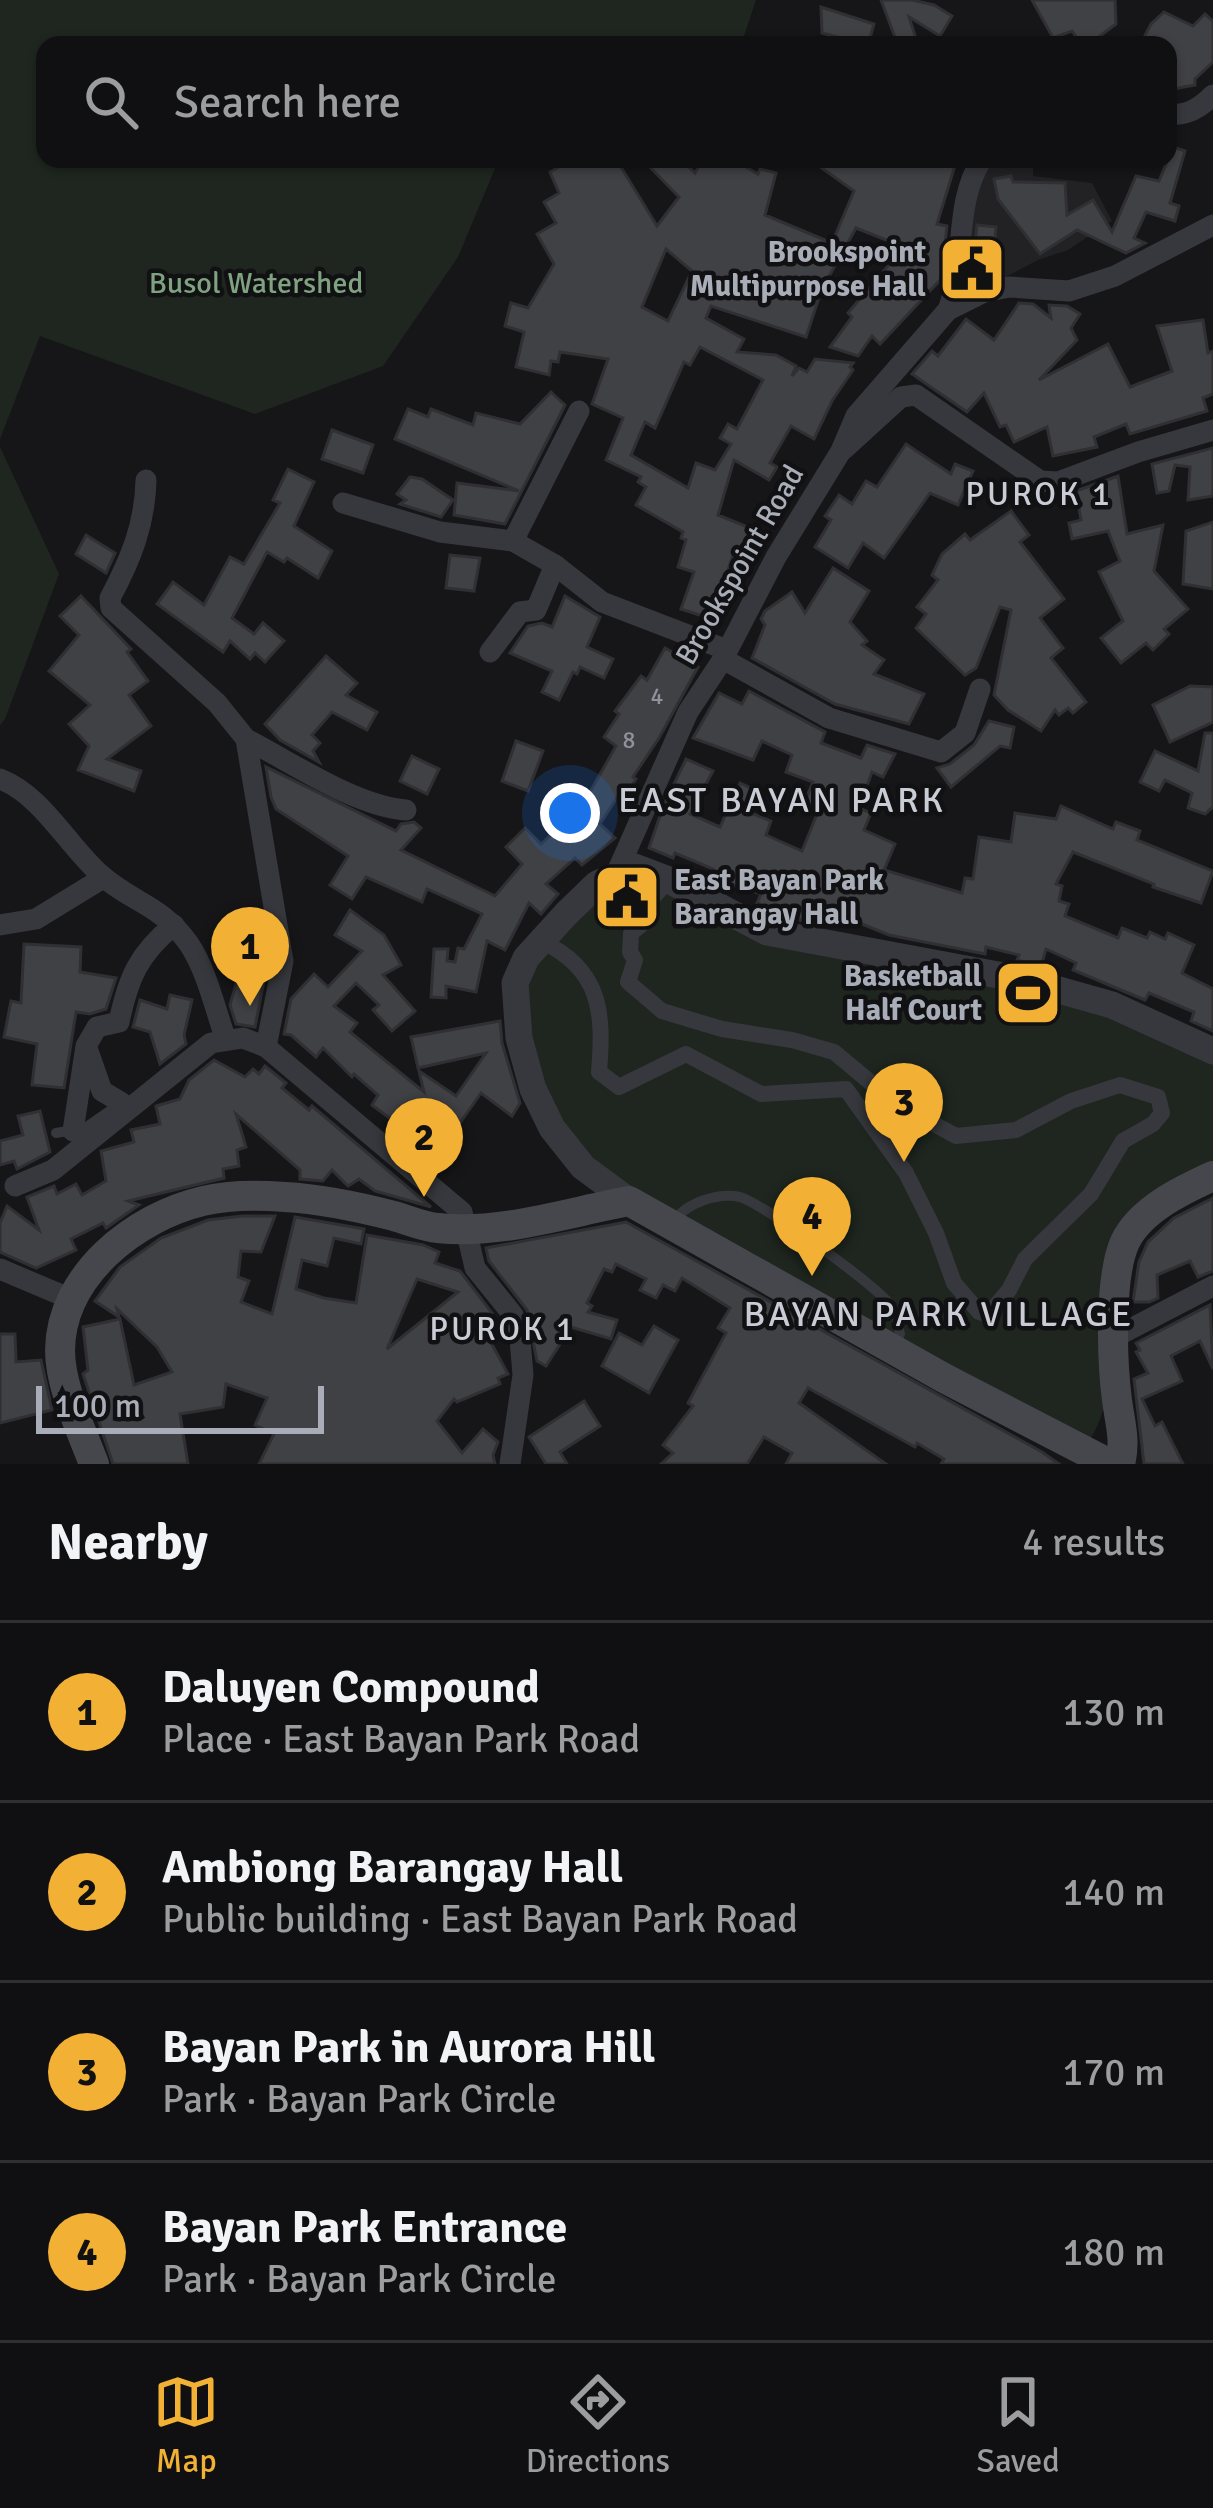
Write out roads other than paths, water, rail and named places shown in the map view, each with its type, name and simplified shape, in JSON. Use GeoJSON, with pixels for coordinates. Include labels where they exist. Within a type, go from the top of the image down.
{"type":"FeatureCollection","features":[{"type":"Feature","properties":{"kind":"main road"},"geometry":{"type":"LineString","coordinates":[[1120,1464],[1124,1430],[1117,1402],[1115,1337],[1119,1264],[1125,1242],[1156,1208],[1213,1176]]}},
{"type":"Feature","properties":{"kind":"main road"},"geometry":{"type":"LineString","coordinates":[[94,1464],[65,1382],[60,1353],[71,1299],[106,1253],[133,1232],[162,1215],[208,1199],[285,1197],[373,1211],[437,1228],[508,1224],[629,1201],[1099,1460],[1117,1402]]}},
{"type":"Feature","properties":{"kind":"street"},"geometry":{"type":"LineString","coordinates":[[1177,116],[1196,110],[1213,95]]}},
{"type":"Feature","properties":{"kind":"street"},"geometry":{"type":"LineString","coordinates":[[948,310],[956,289],[967,182],[976,168]]}},
{"type":"Feature","properties":{"kind":"street"},"geometry":{"type":"LineString","coordinates":[[948,310],[984,292],[1009,287],[1069,291],[1114,276],[1213,225]]}},
{"type":"Feature","properties":{"kind":"street","name":"Brookspoint Road"},"geometry":{"type":"LineString","coordinates":[[617,872],[688,712],[841,451],[856,416],[948,310]]}},
{"type":"Feature","properties":{"kind":"street"},"geometry":{"type":"LineString","coordinates":[[841,451],[901,397],[916,395],[1040,481],[1079,476],[1213,430]]}},
{"type":"Feature","properties":{"kind":"street"},"geometry":{"type":"LineString","coordinates":[[514,541],[579,411]]}},
{"type":"Feature","properties":{"kind":"street"},"geometry":{"type":"LineString","coordinates":[[146,480],[138,540],[110,598],[111,608],[218,703],[247,739],[346,791],[386,808],[406,810]]}},
{"type":"Feature","properties":{"kind":"street"},"geometry":{"type":"LineString","coordinates":[[343,503],[440,532],[514,541],[555,565],[602,602],[725,654],[829,718],[941,752],[965,733],[980,689]]}},
{"type":"Feature","properties":{"kind":"street"},"geometry":{"type":"LineString","coordinates":[[490,652],[520,612],[536,610],[555,565]]}},
{"type":"Feature","properties":{"kind":"street"},"geometry":{"type":"LineString","coordinates":[[247,739],[283,961],[266,1047]]}},
{"type":"Feature","properties":{"kind":"street"},"geometry":{"type":"LineString","coordinates":[[0,778],[26,795],[103,878],[152,905],[174,925],[202,970],[226,1040]]}},
{"type":"Feature","properties":{"kind":"street"},"geometry":{"type":"LineString","coordinates":[[629,1201],[583,1167],[552,1128],[533,1089],[519,1038],[515,983],[526,958],[597,884],[634,867],[669,880],[767,932],[1020,979],[1112,1005],[1213,1051]]}},
{"type":"Feature","properties":{"kind":"street"},"geometry":{"type":"LineString","coordinates":[[0,925],[36,919],[103,878]]}},
{"type":"Feature","properties":{"kind":"street"},"geometry":{"type":"LineString","coordinates":[[542,941],[582,968],[602,1020],[599,1072],[619,1087],[686,1054],[761,1094],[845,1089],[906,1173],[954,1283],[979,1312],[988,1315],[1009,1290],[1024,1259],[1091,1194],[1123,1141],[1153,1124],[1162,1113],[1158,1096],[1120,1085],[1071,1101],[1016,1130],[956,1136],[894,1102],[834,1052],[662,1011],[628,982],[635,960],[631,934],[640,926],[642,909],[669,880]]}},
{"type":"Feature","properties":{"kind":"street"},"geometry":{"type":"LineString","coordinates":[[65,1132],[86,1046],[98,1027],[119,1022],[128,977],[174,925]]}},
{"type":"Feature","properties":{"kind":"street"},"geometry":{"type":"LineString","coordinates":[[15,1186],[53,1170],[130,1101],[211,1043],[243,1038],[266,1047],[462,1212],[476,1268],[513,1315],[520,1339],[524,1375],[510,1464]]}},
{"type":"Feature","properties":{"kind":"street"},"geometry":{"type":"LineString","coordinates":[[86,1046],[102,1091],[130,1101]]}},
{"type":"Feature","properties":{"kind":"street"},"geometry":{"type":"LineString","coordinates":[[0,1269],[71,1299]]}},
{"type":"Feature","properties":{"kind":"street"},"geometry":{"type":"LineString","coordinates":[[1115,1337],[1213,1286]]}},
{"type":"Feature","properties":{"kind":"lane"},"geometry":{"type":"LineString","coordinates":[[65,1132],[85,1128],[130,1101]]}},
{"type":"Feature","properties":{"kind":"lane"},"geometry":{"type":"LineString","coordinates":[[673,1224],[681,1209],[692,1203],[739,1197],[830,1252],[893,1307],[900,1334],[892,1348]]}},
{"type":"Feature","properties":{"kind":"place","name":"Brookspoint Multipurpose Hall"},"geometry":{"type":"Point","coordinates":[972,269]}},
{"type":"Feature","properties":{"kind":"place","name":"East Bayan Park Barangay Hall"},"geometry":{"type":"Point","coordinates":[627,897]}},
{"type":"Feature","properties":{"kind":"place","name":"Basketball Half Court"},"geometry":{"type":"Point","coordinates":[1028,993]}},
{"type":"Feature","properties":{"kind":"place","name":"Daluyen Compound"},"geometry":{"type":"Point","coordinates":[250,1006]}},
{"type":"Feature","properties":{"kind":"place","name":"Bayan Park in Aurora Hill"},"geometry":{"type":"Point","coordinates":[904,1162]}},
{"type":"Feature","properties":{"kind":"place","name":"Ambiong Barangay Hall"},"geometry":{"type":"Point","coordinates":[424,1197]}},
{"type":"Feature","properties":{"kind":"place","name":"Bayan Park Entrance"},"geometry":{"type":"Point","coordinates":[812,1276]}},
{"type":"Feature","properties":{"kind":"district","name":"PUROK 1"},"geometry":{"type":"Point","coordinates":[1039,494]}},
{"type":"Feature","properties":{"kind":"district","name":"EAST BAYAN PARK"},"geometry":{"type":"Point","coordinates":[782,800]}},
{"type":"Feature","properties":{"kind":"district","name":"BAYAN PARK VILLAGE"},"geometry":{"type":"Point","coordinates":[939,1314]}},
{"type":"Feature","properties":{"kind":"district","name":"PUROK 1"},"geometry":{"type":"Point","coordinates":[503,1329]}},
{"type":"Feature","properties":{"kind":"park label","name":"Busol Watershed"},"geometry":{"type":"Point","coordinates":[256,283]}}]}
